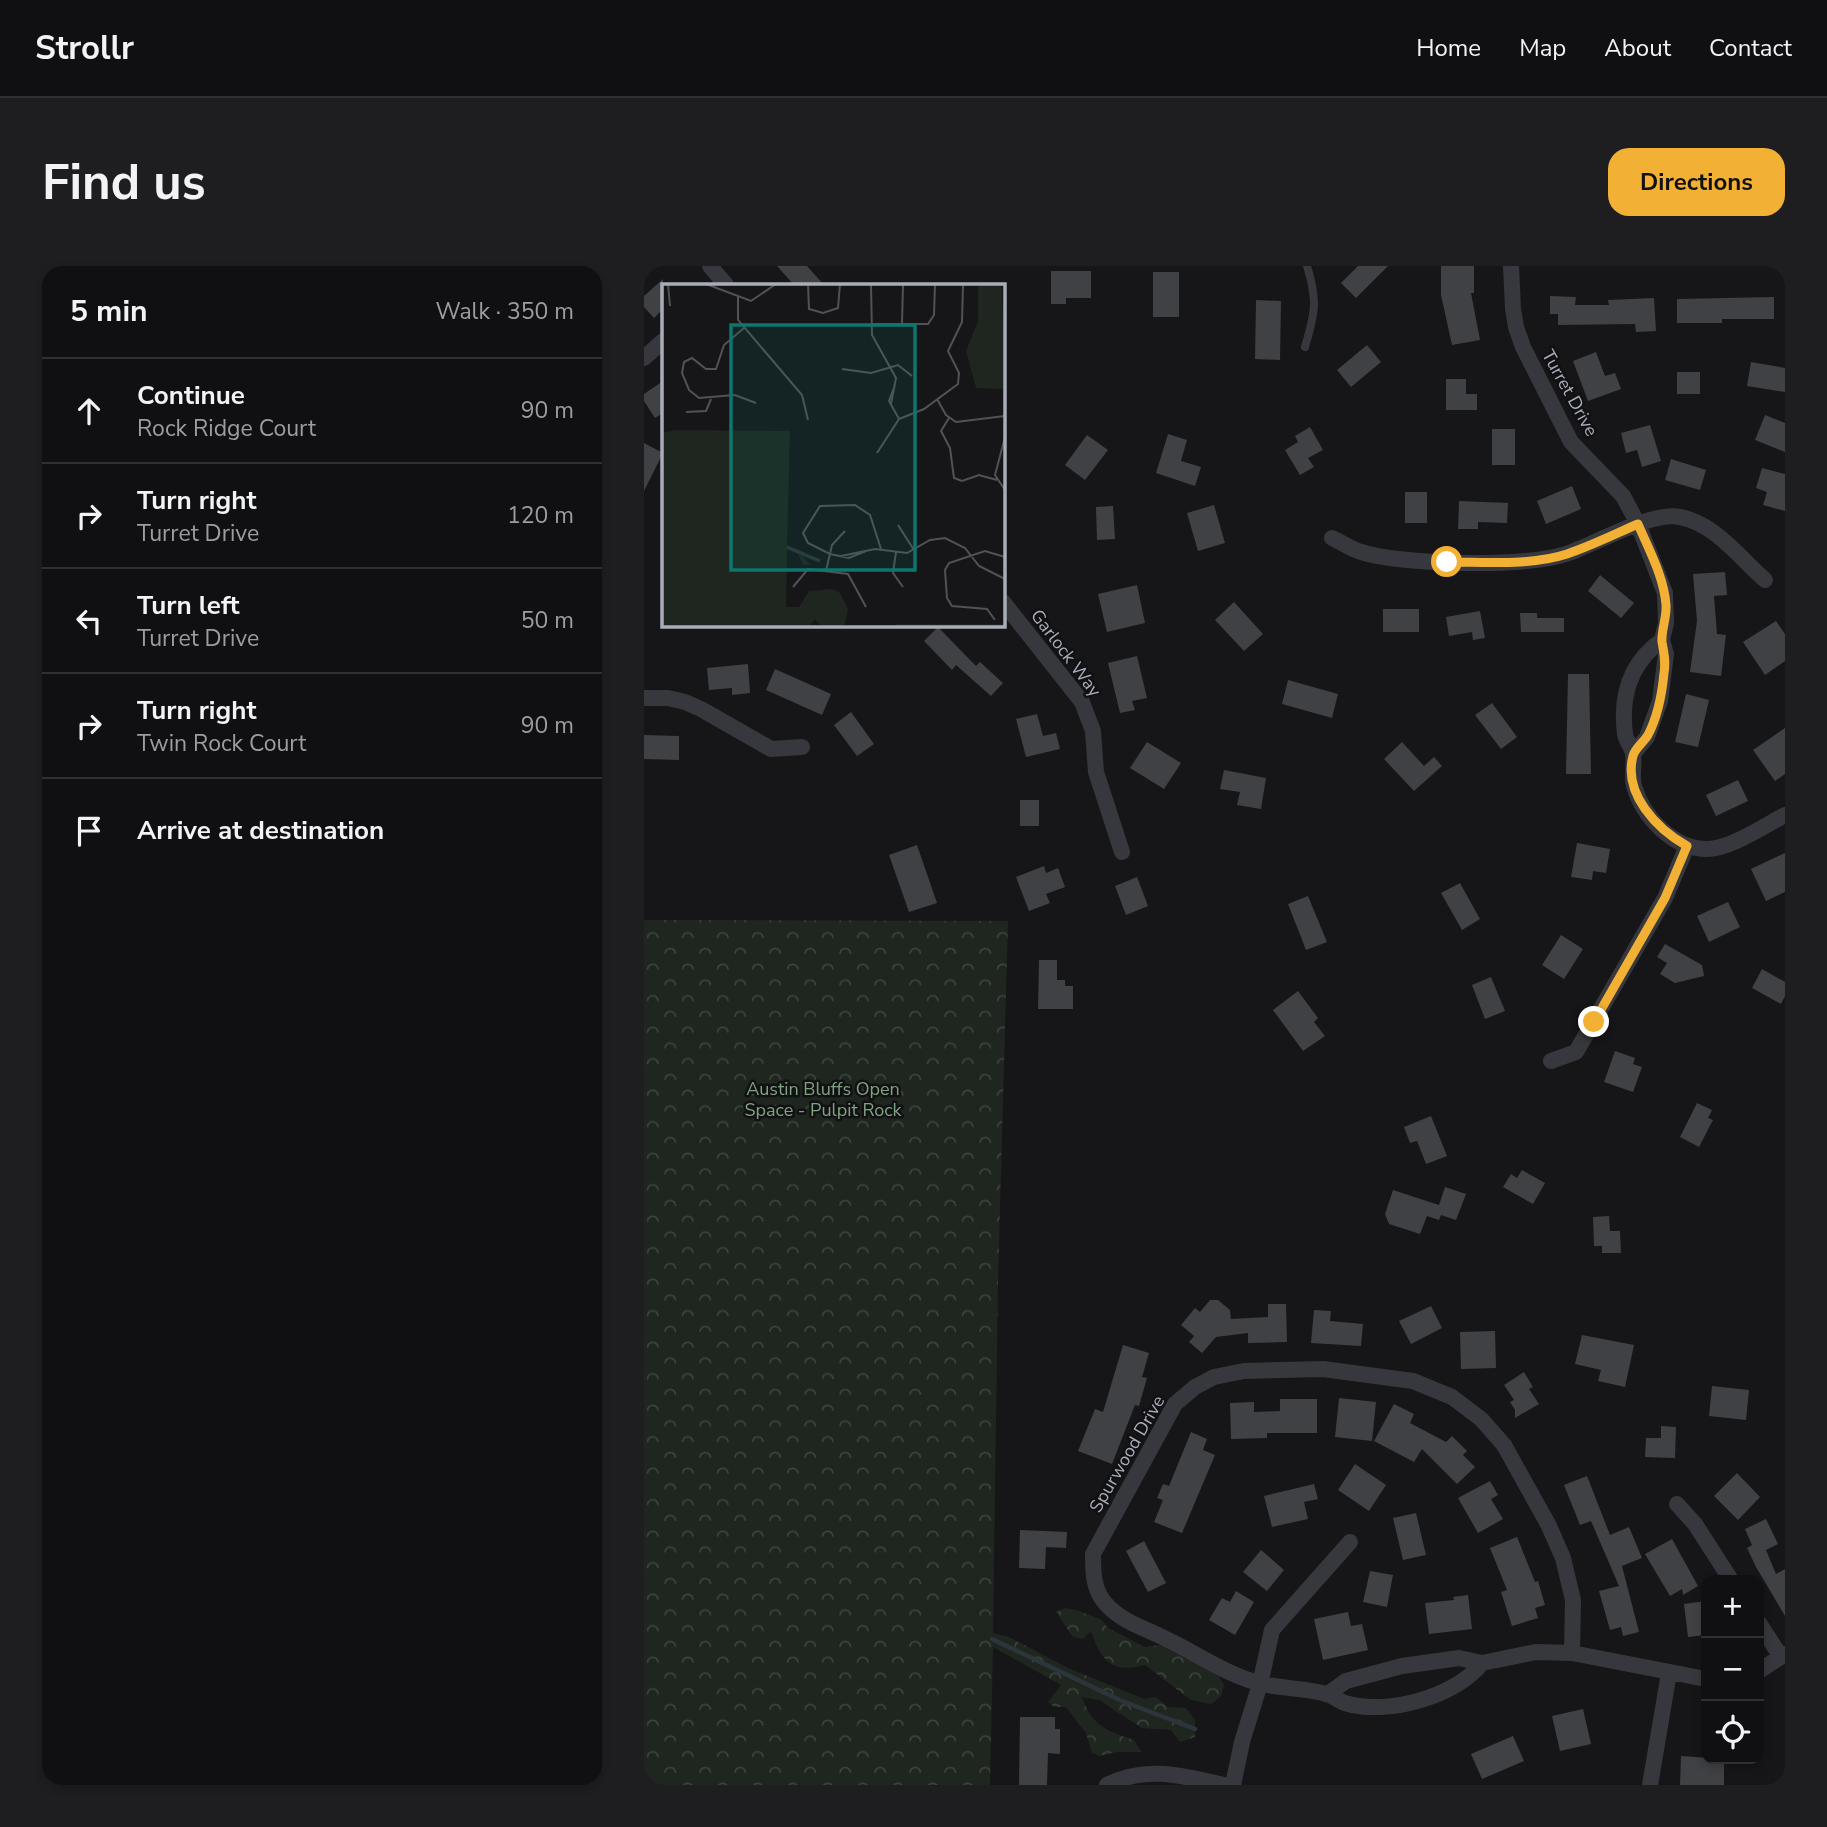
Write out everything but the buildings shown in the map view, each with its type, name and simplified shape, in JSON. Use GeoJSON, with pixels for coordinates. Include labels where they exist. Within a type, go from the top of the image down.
{"type":"FeatureCollection","features":[{"type":"Feature","properties":{"kind":"street"},"geometry":{"type":"LineString","coordinates":[[710,266],[725,284]]}},
{"type":"Feature","properties":{"kind":"street","name":"Turret Drive"},"geometry":{"type":"LineString","coordinates":[[1511,266],[1513,309],[1523,347],[1571,442],[1623,496],[1638,524],[1665,593],[1666,624],[1662,640],[1666,654],[1660,701],[1647,737],[1633,754]]}},
{"type":"Feature","properties":{"kind":"street"},"geometry":{"type":"LineString","coordinates":[[644,358],[662,342]]}},
{"type":"Feature","properties":{"kind":"street"},"geometry":{"type":"LineString","coordinates":[[1332,538],[1361,552],[1403,559],[1509,562],[1567,554],[1638,524],[1671,516],[1696,522],[1709,530],[1765,580]]}},
{"type":"Feature","properties":{"kind":"street","name":"Garlock Way"},"geometry":{"type":"LineString","coordinates":[[1004,603],[1082,702],[1093,731],[1096,772],[1122,852]]}},
{"type":"Feature","properties":{"kind":"street"},"geometry":{"type":"LineString","coordinates":[[1662,640],[1649,650],[1630,676],[1626,697],[1626,737],[1633,754],[1634,785],[1640,801],[1661,830],[1687,846],[1707,849],[1723,846],[1785,815]]}},
{"type":"Feature","properties":{"kind":"street"},"geometry":{"type":"LineString","coordinates":[[644,698],[668,698],[685,702],[771,749],[802,747]]}},
{"type":"Feature","properties":{"kind":"street"},"geometry":{"type":"LineString","coordinates":[[1551,1061],[1576,1052],[1665,898],[1687,846]]}},
{"type":"Feature","properties":{"kind":"street","name":"Spurwood Drive"},"geometry":{"type":"LineString","coordinates":[[1482,1663],[1473,1675],[1450,1690],[1426,1699],[1377,1707],[1345,1703],[1328,1694],[1260,1684],[1224,1670],[1122,1618],[1104,1603],[1093,1579],[1093,1554],[1175,1404],[1195,1387],[1214,1377],[1244,1371],[1324,1369],[1413,1381],[1452,1397],[1481,1419],[1504,1445],[1563,1558],[1573,1600],[1572,1653]]}},
{"type":"Feature","properties":{"kind":"street"},"geometry":{"type":"LineString","coordinates":[[1677,1504],[1695,1524],[1728,1575]]}},
{"type":"Feature","properties":{"kind":"street"},"geometry":{"type":"LineString","coordinates":[[1233,1785],[1272,1630],[1350,1542]]}},
{"type":"Feature","properties":{"kind":"street"},"geometry":{"type":"LineString","coordinates":[[1764,1630],[1783,1656],[1764,1668]]}},
{"type":"Feature","properties":{"kind":"street"},"geometry":{"type":"LineString","coordinates":[[1328,1694],[1346,1681],[1402,1666],[1459,1658],[1482,1663],[1536,1653],[1572,1653],[1701,1678]]}},
{"type":"Feature","properties":{"kind":"street"},"geometry":{"type":"LineString","coordinates":[[1650,1785],[1669,1673]]}},
{"type":"Feature","properties":{"kind":"street"},"geometry":{"type":"LineString","coordinates":[[1107,1785],[1121,1778],[1165,1772],[1224,1785]]}},
{"type":"Feature","properties":{"kind":"lane"},"geometry":{"type":"LineString","coordinates":[[1305,347],[1315,312],[1307,266]]}},
{"type":"Feature","properties":{"kind":"green space","name":"Austin Bluffs Open Space - Pulpit Rock"},"geometry":{"type":"Polygon","coordinates":[[[644,920],[1008,921],[998,1278],[993,1633],[1009,1637],[1068,1668],[1144,1699],[1156,1697],[1168,1707],[1186,1708],[1195,1720],[1195,1737],[1180,1742],[1171,1730],[1142,1728],[1099,1700],[1082,1697],[1096,1721],[1116,1734],[1134,1740],[1141,1752],[1116,1752],[1100,1756],[1092,1753],[1086,1733],[1066,1707],[1054,1707],[1048,1702],[1061,1685],[993,1647],[990,1785],[644,1785],[644,920]]]}},
{"type":"Feature","properties":{"kind":"green space"},"geometry":{"type":"Polygon","coordinates":[[[1065,1608],[1102,1620],[1108,1628],[1145,1647],[1160,1645],[1217,1674],[1224,1685],[1221,1696],[1211,1704],[1191,1700],[1145,1665],[1124,1668],[1109,1663],[1099,1650],[1091,1631],[1083,1639],[1073,1637],[1056,1612],[1065,1608]]]}},
{"type":"Feature","properties":{"kind":"waterway"},"geometry":{"type":"LineString","coordinates":[[992,1639],[1122,1701],[1195,1729]]}},
{"type":"Feature","properties":{"kind":"route"},"geometry":{"type":"LineString","coordinates":[[1447,562],[1545,559],[1567,554],[1638,524],[1660,576],[1666,608],[1662,640],[1666,654],[1665,671],[1654,720],[1647,737],[1633,754],[1632,771],[1640,801],[1650,816],[1661,830],[1687,846],[1665,898],[1594,1022]]}}]}
